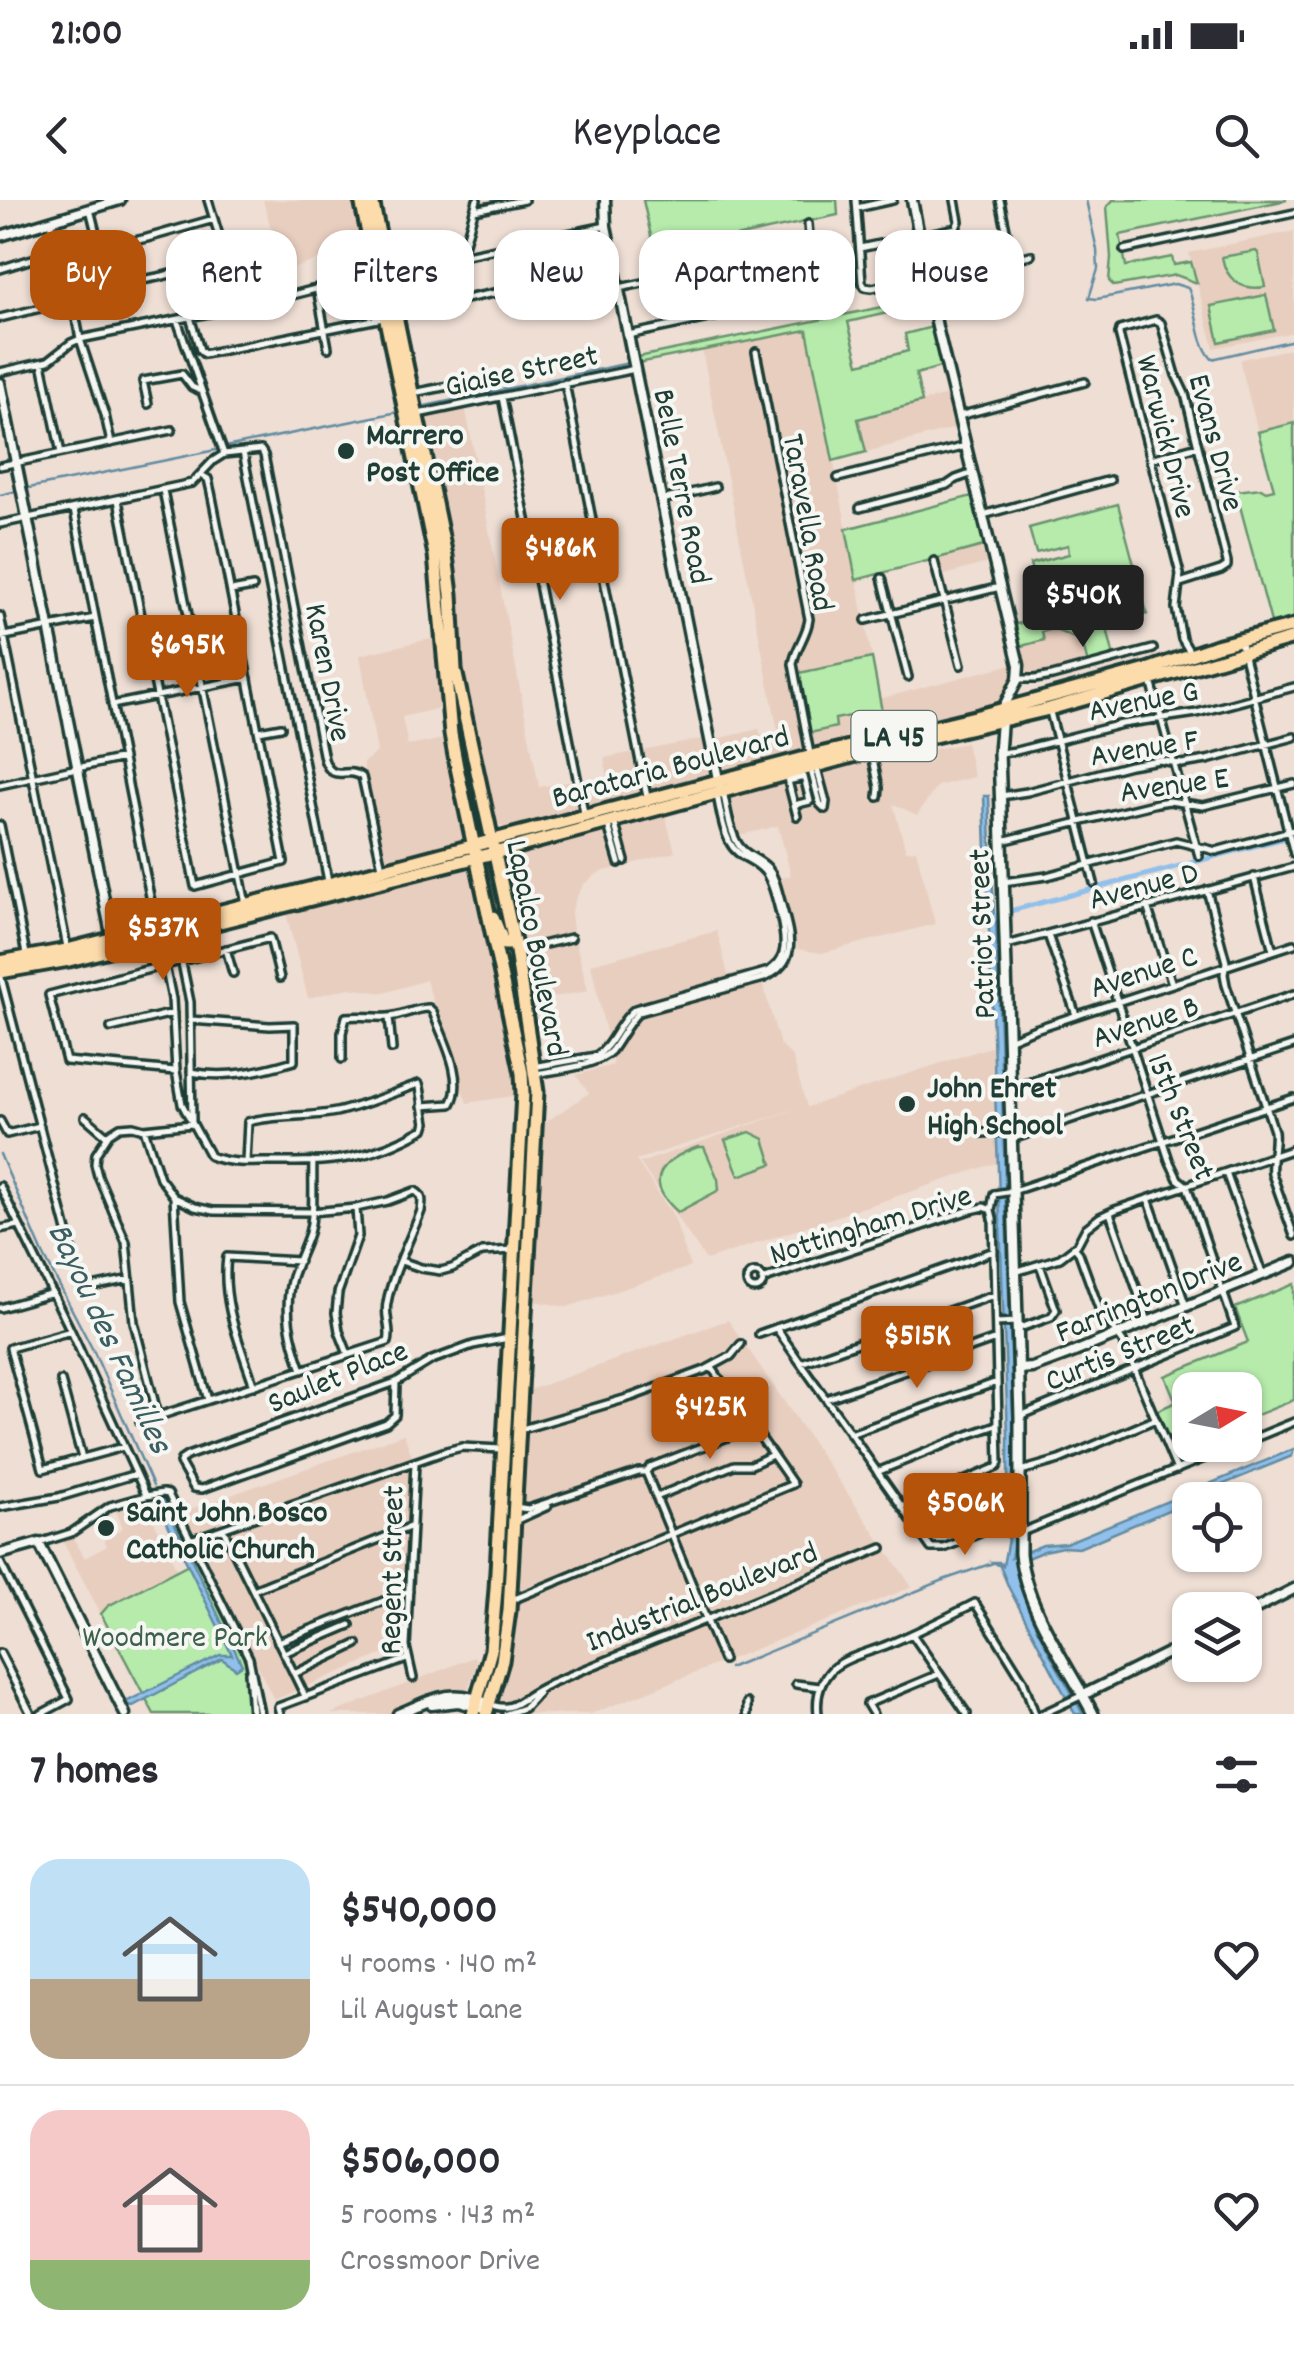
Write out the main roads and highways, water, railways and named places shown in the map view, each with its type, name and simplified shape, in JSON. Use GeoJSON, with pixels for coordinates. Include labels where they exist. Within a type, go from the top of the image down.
{"type":"FeatureCollection","features":[{"type":"Feature","properties":{"kind":"main road","name":"Lapalco Boulevard"},"geometry":{"type":"LineString","coordinates":[[367,203],[376,230]]}},
{"type":"Feature","properties":{"kind":"main road","name":"Lapalco Boulevard"},"geometry":{"type":"LineString","coordinates":[[367,203],[373,230]]}},
{"type":"Feature","properties":{"kind":"main road","name":"Lapalco Boulevard"},"geometry":{"type":"LineString","coordinates":[[391,320],[391,342],[420,428],[450,584],[456,670],[487,818],[489,848],[483,889],[537,1102],[529,1257],[511,1336],[519,1351],[507,1405],[491,1650],[482,1708]]}},
{"type":"Feature","properties":{"kind":"main road","name":"Lapalco Boulevard"},"geometry":{"type":"LineString","coordinates":[[392,320],[408,372],[406,390],[414,454],[435,555],[448,706],[459,778],[489,848]]}},
{"type":"Feature","properties":{"kind":"main road"},"geometry":{"type":"LineString","coordinates":[[391,342],[405,378],[408,372]]}},
{"type":"Feature","properties":{"kind":"main road"},"geometry":{"type":"LineString","coordinates":[[406,390],[405,387],[420,428]]}},
{"type":"Feature","properties":{"kind":"main road"},"geometry":{"type":"LineString","coordinates":[[414,454],[426,487],[431,486]]}},
{"type":"Feature","properties":{"kind":"main road","name":"Barataria Boulevard"},"geometry":{"type":"LineString","coordinates":[[175,927],[382,875],[453,851],[489,848],[568,831],[573,825],[604,816],[812,762],[1002,715],[1049,709],[1151,680],[1294,626]]}},
{"type":"Feature","properties":{"kind":"main road","name":"Barataria Boulevard"},"geometry":{"type":"LineString","coordinates":[[1240,646],[1294,638]]}},
{"type":"Feature","properties":{"kind":"main road","name":"Barataria Boulevard"},"geometry":{"type":"LineString","coordinates":[[719,788],[787,777],[812,762],[980,725],[1026,703],[1194,661]]}},
{"type":"Feature","properties":{"kind":"main road"},"geometry":{"type":"LineString","coordinates":[[448,706],[457,742],[467,740],[469,730]]}},
{"type":"Feature","properties":{"kind":"main road","name":"Patriot Street"},"geometry":{"type":"LineString","coordinates":[[1001,796],[996,790],[994,732],[1002,715]]}},
{"type":"Feature","properties":{"kind":"main road","name":"Patriot Street"},"geometry":{"type":"LineString","coordinates":[[1002,715],[1021,1557],[1031,1599],[1093,1714]]}},
{"type":"Feature","properties":{"kind":"main road"},"geometry":{"type":"LineString","coordinates":[[980,725],[991,731],[994,738]]}},
{"type":"Feature","properties":{"kind":"main road"},"geometry":{"type":"LineString","coordinates":[[482,795],[470,762],[462,763],[459,778],[469,798],[477,833],[501,859],[507,890],[501,893]]}},
{"type":"Feature","properties":{"kind":"main road"},"geometry":{"type":"LineString","coordinates":[[472,814],[481,824],[485,825],[487,818]]}},
{"type":"Feature","properties":{"kind":"main road","name":"Barataria Boulevard"},"geometry":{"type":"LineString","coordinates":[[382,875],[426,870],[550,826],[584,816],[611,815]]}},
{"type":"Feature","properties":{"kind":"main road"},"geometry":{"type":"LineString","coordinates":[[489,848],[550,826]]}},
{"type":"Feature","properties":{"kind":"main road"},"geometry":{"type":"LineString","coordinates":[[489,848],[501,893]]}},
{"type":"Feature","properties":{"kind":"main road"},"geometry":{"type":"LineString","coordinates":[[426,870],[428,865],[453,856],[453,851]]}},
{"type":"Feature","properties":{"kind":"main road"},"geometry":{"type":"LineString","coordinates":[[501,893],[487,869],[483,889],[504,944],[510,944],[513,937]]}},
{"type":"Feature","properties":{"kind":"main road","name":"Barataria Boulevard"},"geometry":{"type":"LineString","coordinates":[[247,909],[264,900],[330,889]]}},
{"type":"Feature","properties":{"kind":"main road","name":"Lapalco Boulevard"},"geometry":{"type":"LineString","coordinates":[[482,1708],[502,1660],[510,1598],[519,1430],[516,1256],[523,1092],[530,1071],[516,951],[501,893]]}},
{"type":"Feature","properties":{"kind":"main road"},"geometry":{"type":"LineString","coordinates":[[0,972],[88,956],[162,930],[230,919],[247,909]]}},
{"type":"Feature","properties":{"kind":"main road"},"geometry":{"type":"LineString","coordinates":[[494,917],[500,947],[506,952],[516,951]]}},
{"type":"Feature","properties":{"kind":"main road"},"geometry":{"type":"LineString","coordinates":[[0,962],[158,932]]}},
{"type":"Feature","properties":{"kind":"main road"},"geometry":{"type":"LineString","coordinates":[[88,956],[112,938]]}},
{"type":"Feature","properties":{"kind":"main road"},"geometry":{"type":"LineString","coordinates":[[0,972],[24,959]]}},
{"type":"Feature","properties":{"kind":"main road"},"geometry":{"type":"LineString","coordinates":[[523,1092],[530,1091],[537,1102]]}},
{"type":"Feature","properties":{"kind":"main road"},"geometry":{"type":"LineString","coordinates":[[519,1188],[533,1188]]}},
{"type":"Feature","properties":{"kind":"main road"},"geometry":{"type":"LineString","coordinates":[[518,1212],[532,1211]]}},
{"type":"Feature","properties":{"kind":"main road"},"geometry":{"type":"LineString","coordinates":[[516,1256],[529,1257]]}},
{"type":"Feature","properties":{"kind":"main road"},"geometry":{"type":"LineString","coordinates":[[507,1405],[510,1430],[519,1430]]}},
{"type":"Feature","properties":{"kind":"main road"},"geometry":{"type":"LineString","coordinates":[[504,1449],[512,1446],[526,1424],[534,1426]]}},
{"type":"Feature","properties":{"kind":"main road"},"geometry":{"type":"LineString","coordinates":[[499,1548],[502,1576],[511,1572]]}},
{"type":"Feature","properties":{"kind":"main road"},"geometry":{"type":"LineString","coordinates":[[496,1589],[505,1590],[504,1614],[508,1622]]}},
{"type":"Feature","properties":{"kind":"water"},"geometry":{"type":"Polygon","coordinates":[[[984,796],[989,796],[996,920],[1014,1439],[1011,1558],[1043,1545],[1066,1543],[1172,1499],[1171,1509],[1079,1548],[1044,1551],[1015,1563],[1033,1620],[1083,1714],[1075,1714],[1000,1566],[993,1562],[1003,1566],[1008,1539],[1008,1436],[984,796]]]}},
{"type":"Feature","properties":{"kind":"water"},"geometry":{"type":"Polygon","coordinates":[[[1294,1449],[1292,1456],[1229,1482],[1214,1482],[1294,1449]]]}},
{"type":"Feature","properties":{"kind":"water"},"geometry":{"type":"Polygon","coordinates":[[[163,1499],[242,1665],[236,1669],[222,1659],[133,1706],[126,1702],[220,1655],[232,1655],[157,1502],[163,1499]]]}},
{"type":"Feature","properties":{"kind":"waterway"},"geometry":{"type":"LineString","coordinates":[[1086,200],[1098,269],[1089,298],[1175,284],[1188,288],[1203,343],[1212,359],[1294,340]]}},
{"type":"Feature","properties":{"kind":"waterway"},"geometry":{"type":"LineString","coordinates":[[425,406],[629,363]]}},
{"type":"Feature","properties":{"kind":"waterway"},"geometry":{"type":"LineString","coordinates":[[225,447],[398,412]]}},
{"type":"Feature","properties":{"kind":"waterway"},"geometry":{"type":"LineString","coordinates":[[29,488],[216,450]]}},
{"type":"Feature","properties":{"kind":"waterway"},"geometry":{"type":"LineString","coordinates":[[0,495],[17,491]]}},
{"type":"Feature","properties":{"kind":"waterway"},"geometry":{"type":"LineString","coordinates":[[992,922],[996,916],[1010,911],[1285,838]]}},
{"type":"Feature","properties":{"kind":"waterway","name":"Bayou des Familles"},"geometry":{"type":"LineString","coordinates":[[0,1154],[153,1486]]}},
{"type":"Feature","properties":{"kind":"waterway"},"geometry":{"type":"LineString","coordinates":[[729,1668],[993,1563]]}},
{"type":"Feature","properties":{"kind":"place","name":"Marrero Post Office"},"geometry":{"type":"Point","coordinates":[346,451]}},
{"type":"Feature","properties":{"kind":"place","name":"John Ehret High School"},"geometry":{"type":"Point","coordinates":[907,1104]}},
{"type":"Feature","properties":{"kind":"place","name":"Saint John Bosco Catholic Church"},"geometry":{"type":"Point","coordinates":[106,1528]}},
{"type":"Feature","properties":{"kind":"park label","name":"Woodmere Park"},"geometry":{"type":"Point","coordinates":[175,1635]}}]}
